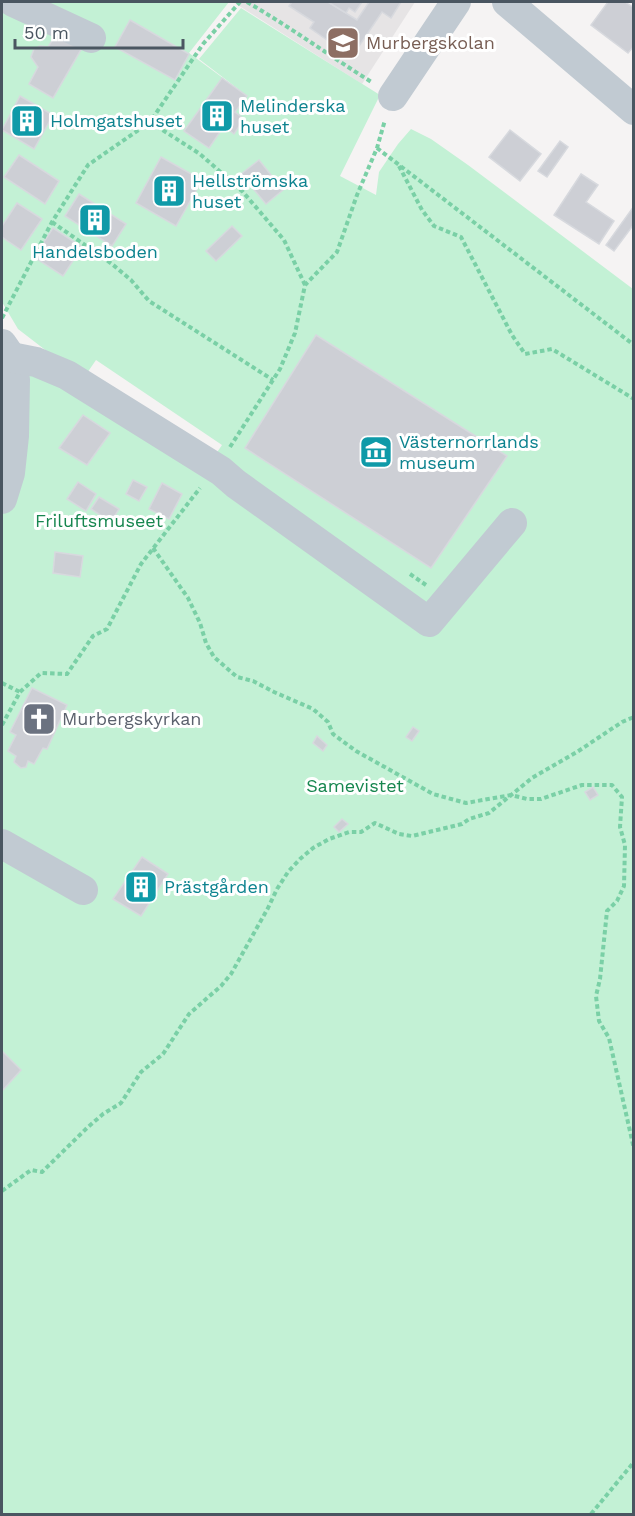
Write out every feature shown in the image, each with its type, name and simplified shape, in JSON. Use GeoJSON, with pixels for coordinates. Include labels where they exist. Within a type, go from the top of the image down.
{"type":"FeatureCollection","features":[{"type":"Feature","properties":{"kind":"street"},"geometry":{"type":"LineString","coordinates":[[13,2],[91,38]]}},
{"type":"Feature","properties":{"kind":"street"},"geometry":{"type":"LineString","coordinates":[[393,96],[456,2]]}},
{"type":"Feature","properties":{"kind":"street"},"geometry":{"type":"LineString","coordinates":[[507,2],[633,110]]}},
{"type":"Feature","properties":{"kind":"street"},"geometry":{"type":"LineString","coordinates":[[6,351],[67,375],[221,471],[305,542],[429,622],[512,523]]}},
{"type":"Feature","properties":{"kind":"street"},"geometry":{"type":"LineString","coordinates":[[2,499],[10,473],[14,436],[15,380],[6,351]]}},
{"type":"Feature","properties":{"kind":"street"},"geometry":{"type":"LineString","coordinates":[[2,844],[83,890]]}},
{"type":"Feature","properties":{"kind":"path"},"geometry":{"type":"LineString","coordinates":[[2,318],[52,222],[88,165],[150,122],[203,44],[240,2]]}},
{"type":"Feature","properties":{"kind":"path"},"geometry":{"type":"LineString","coordinates":[[2,725],[7,712],[20,692],[41,673],[67,674],[93,636],[107,629],[141,564],[205,481],[221,471],[227,452],[280,369],[295,333],[305,285],[337,252],[377,148],[393,96],[332,58],[286,24],[247,2]]}},
{"type":"Feature","properties":{"kind":"path"},"geometry":{"type":"LineString","coordinates":[[150,122],[200,154],[243,192],[284,240],[305,285]]}},
{"type":"Feature","properties":{"kind":"path"},"geometry":{"type":"LineString","coordinates":[[377,148],[633,345]]}},
{"type":"Feature","properties":{"kind":"path"},"geometry":{"type":"LineString","coordinates":[[399,166],[422,210],[434,226],[461,237],[512,335],[525,354],[552,349],[633,399]]}},
{"type":"Feature","properties":{"kind":"path"},"geometry":{"type":"LineString","coordinates":[[52,222],[112,264],[131,280],[149,301],[273,380]]}},
{"type":"Feature","properties":{"kind":"path"},"geometry":{"type":"LineString","coordinates":[[153,548],[188,598],[214,657],[237,677],[253,681],[313,709],[328,723],[333,734],[356,751],[433,794],[466,803],[511,795],[527,799],[541,799],[582,785],[612,785],[622,797],[620,827],[626,845],[624,886],[617,901],[608,911],[596,996],[599,1021],[609,1038],[633,1149]]}},
{"type":"Feature","properties":{"kind":"path"},"geometry":{"type":"LineString","coordinates":[[2,684],[20,692]]}},
{"type":"Feature","properties":{"kind":"path"},"geometry":{"type":"LineString","coordinates":[[2,1191],[31,1170],[42,1172],[103,1114],[121,1103],[141,1072],[163,1054],[189,1014],[231,974],[282,881],[313,848],[349,832],[361,832],[375,823],[399,834],[412,836],[462,824],[469,819],[489,813],[532,778],[633,717]]}},
{"type":"Feature","properties":{"kind":"path"},"geometry":{"type":"LineString","coordinates":[[591,1515],[633,1462]]}},
{"type":"Feature","properties":{"kind":"shaded area","name":"Murbergskolan"},"geometry":{"type":"Polygon","coordinates":[[[233,2],[415,2],[362,84],[233,2]]]}},
{"type":"Feature","properties":{"kind":"green space"},"geometry":{"type":"Polygon","coordinates":[[[2,2],[229,2],[189,53],[246,95],[199,59],[241,8],[380,95],[340,176],[376,195],[379,172],[411,129],[431,139],[468,165],[633,289],[633,1514],[2,1514],[2,337],[203,473],[222,445],[96,360],[83,379],[18,329],[2,302],[2,2]]]}},
{"type":"Feature","properties":{"kind":"building"},"geometry":{"type":"Polygon","coordinates":[[[292,2],[328,2],[357,20],[369,2],[401,2],[391,18],[382,12],[357,49],[331,33],[327,40],[310,28],[314,22],[289,6],[292,2]]]}},
{"type":"Feature","properties":{"kind":"building"},"geometry":{"type":"Polygon","coordinates":[[[328,2],[362,2],[355,12],[349,8],[346,13],[328,2]]]}},
{"type":"Feature","properties":{"kind":"building"},"geometry":{"type":"Polygon","coordinates":[[[608,2],[625,2],[634,8],[634,46],[628,53],[591,25],[608,2]]]}},
{"type":"Feature","properties":{"kind":"building"},"geometry":{"type":"Polygon","coordinates":[[[130,20],[189,54],[175,80],[115,47],[130,20]]]}},
{"type":"Feature","properties":{"kind":"building"},"geometry":{"type":"Polygon","coordinates":[[[57,33],[82,48],[53,98],[29,84],[38,67],[31,57],[34,49],[40,46],[48,47],[57,33]]]}},
{"type":"Feature","properties":{"kind":"building","name":"Melinderska huset"},"geometry":{"type":"Polygon","coordinates":[[[222,78],[247,96],[235,112],[244,119],[234,134],[224,126],[209,148],[184,131],[222,78]]]}},
{"type":"Feature","properties":{"kind":"building","name":"Holmgatshuset"},"geometry":{"type":"Polygon","coordinates":[[[20,96],[53,115],[34,149],[2,130],[20,96]]]}},
{"type":"Feature","properties":{"kind":"building"},"geometry":{"type":"Polygon","coordinates":[[[510,130],[541,154],[520,181],[489,157],[510,130]]]}},
{"type":"Feature","properties":{"kind":"building"},"geometry":{"type":"Polygon","coordinates":[[[560,141],[568,147],[547,177],[538,171],[560,141]]]}},
{"type":"Feature","properties":{"kind":"building"},"geometry":{"type":"Polygon","coordinates":[[[19,155],[59,181],[45,204],[4,177],[19,155]]]}},
{"type":"Feature","properties":{"kind":"building","name":"Hellströmska huset"},"geometry":{"type":"Polygon","coordinates":[[[161,157],[202,180],[176,226],[136,203],[161,157]]]}},
{"type":"Feature","properties":{"kind":"building"},"geometry":{"type":"Polygon","coordinates":[[[259,160],[283,190],[266,204],[241,174],[259,160]]]}},
{"type":"Feature","properties":{"kind":"building"},"geometry":{"type":"Polygon","coordinates":[[[581,174],[598,185],[586,202],[614,221],[599,244],[554,215],[581,174]]]}},
{"type":"Feature","properties":{"kind":"building","name":"Handelsboden"},"geometry":{"type":"Polygon","coordinates":[[[79,194],[126,224],[112,246],[65,216],[79,194]]]}},
{"type":"Feature","properties":{"kind":"building"},"geometry":{"type":"Polygon","coordinates":[[[17,203],[42,219],[21,250],[2,237],[2,226],[17,203]]]}},
{"type":"Feature","properties":{"kind":"building"},"geometry":{"type":"Polygon","coordinates":[[[634,206],[634,224],[614,251],[606,245],[634,206]]]}},
{"type":"Feature","properties":{"kind":"building"},"geometry":{"type":"Polygon","coordinates":[[[232,226],[242,236],[216,261],[206,251],[232,226]]]}},
{"type":"Feature","properties":{"kind":"building"},"geometry":{"type":"Polygon","coordinates":[[[53,228],[82,247],[63,276],[34,257],[53,228]]]}},
{"type":"Feature","properties":{"kind":"building","name":"Västernorrlands museum"},"geometry":{"type":"Polygon","coordinates":[[[316,335],[507,456],[431,568],[245,448],[316,335]]]}},
{"type":"Feature","properties":{"kind":"building"},"geometry":{"type":"Polygon","coordinates":[[[83,415],[110,433],[87,465],[59,448],[83,415]]]}},
{"type":"Feature","properties":{"kind":"building"},"geometry":{"type":"Polygon","coordinates":[[[133,480],[147,487],[139,501],[126,494],[133,480]]]}},
{"type":"Feature","properties":{"kind":"building"},"geometry":{"type":"Polygon","coordinates":[[[78,482],[96,494],[86,511],[67,499],[78,482]]]}},
{"type":"Feature","properties":{"kind":"building"},"geometry":{"type":"Polygon","coordinates":[[[162,483],[182,494],[169,519],[149,509],[162,483]]]}},
{"type":"Feature","properties":{"kind":"building"},"geometry":{"type":"Polygon","coordinates":[[[99,497],[119,509],[111,522],[91,509],[99,497]]]}},
{"type":"Feature","properties":{"kind":"building"},"geometry":{"type":"Polygon","coordinates":[[[55,552],[83,556],[80,577],[53,573],[55,552]]]}},
{"type":"Feature","properties":{"kind":"building","name":"Murbergskyrkan"},"geometry":{"type":"Polygon","coordinates":[[[32,688],[67,705],[47,749],[43,748],[34,764],[28,761],[26,767],[21,768],[14,762],[16,756],[8,751],[16,735],[10,732],[32,688]]]}},
{"type":"Feature","properties":{"kind":"building"},"geometry":{"type":"Polygon","coordinates":[[[413,727],[419,731],[412,741],[406,737],[413,727]]]}},
{"type":"Feature","properties":{"kind":"building"},"geometry":{"type":"Polygon","coordinates":[[[317,736],[327,745],[323,751],[313,743],[317,736]]]}},
{"type":"Feature","properties":{"kind":"building"},"geometry":{"type":"Polygon","coordinates":[[[593,787],[598,795],[590,800],[585,792],[593,787]]]}},
{"type":"Feature","properties":{"kind":"building"},"geometry":{"type":"Polygon","coordinates":[[[342,819],[348,824],[339,832],[334,827],[342,819]]]}},
{"type":"Feature","properties":{"kind":"building","name":"Prästgården"},"geometry":{"type":"Polygon","coordinates":[[[142,857],[168,874],[141,916],[113,899],[142,857]]]}},
{"type":"Feature","properties":{"kind":"building"},"geometry":{"type":"Polygon","coordinates":[[[2,1051],[21,1070],[2,1091],[2,1051]]]}},
{"type":"Feature","properties":{"kind":"place","name":"Murbergskolan"},"geometry":{"type":"Point","coordinates":[343,43]}},
{"type":"Feature","properties":{"kind":"place","name":"Melinderska huset"},"geometry":{"type":"Point","coordinates":[217,116]}},
{"type":"Feature","properties":{"kind":"place","name":"Holmgatshuset"},"geometry":{"type":"Point","coordinates":[27,121]}},
{"type":"Feature","properties":{"kind":"place","name":"Hellströmska huset"},"geometry":{"type":"Point","coordinates":[169,191]}},
{"type":"Feature","properties":{"kind":"place","name":"Handelsboden"},"geometry":{"type":"Point","coordinates":[95,220]}},
{"type":"Feature","properties":{"kind":"place","name":"Västernorrlands museum"},"geometry":{"type":"Point","coordinates":[376,452]}},
{"type":"Feature","properties":{"kind":"place","name":"Murbergskyrkan"},"geometry":{"type":"Point","coordinates":[39,719]}},
{"type":"Feature","properties":{"kind":"place","name":"Prästgården"},"geometry":{"type":"Point","coordinates":[141,887]}},
{"type":"Feature","properties":{"kind":"park label","name":"Friluftsmuseet"},"geometry":{"type":"Point","coordinates":[99,521]}},
{"type":"Feature","properties":{"kind":"park label","name":"Samevistet"},"geometry":{"type":"Point","coordinates":[355,786]}}]}
